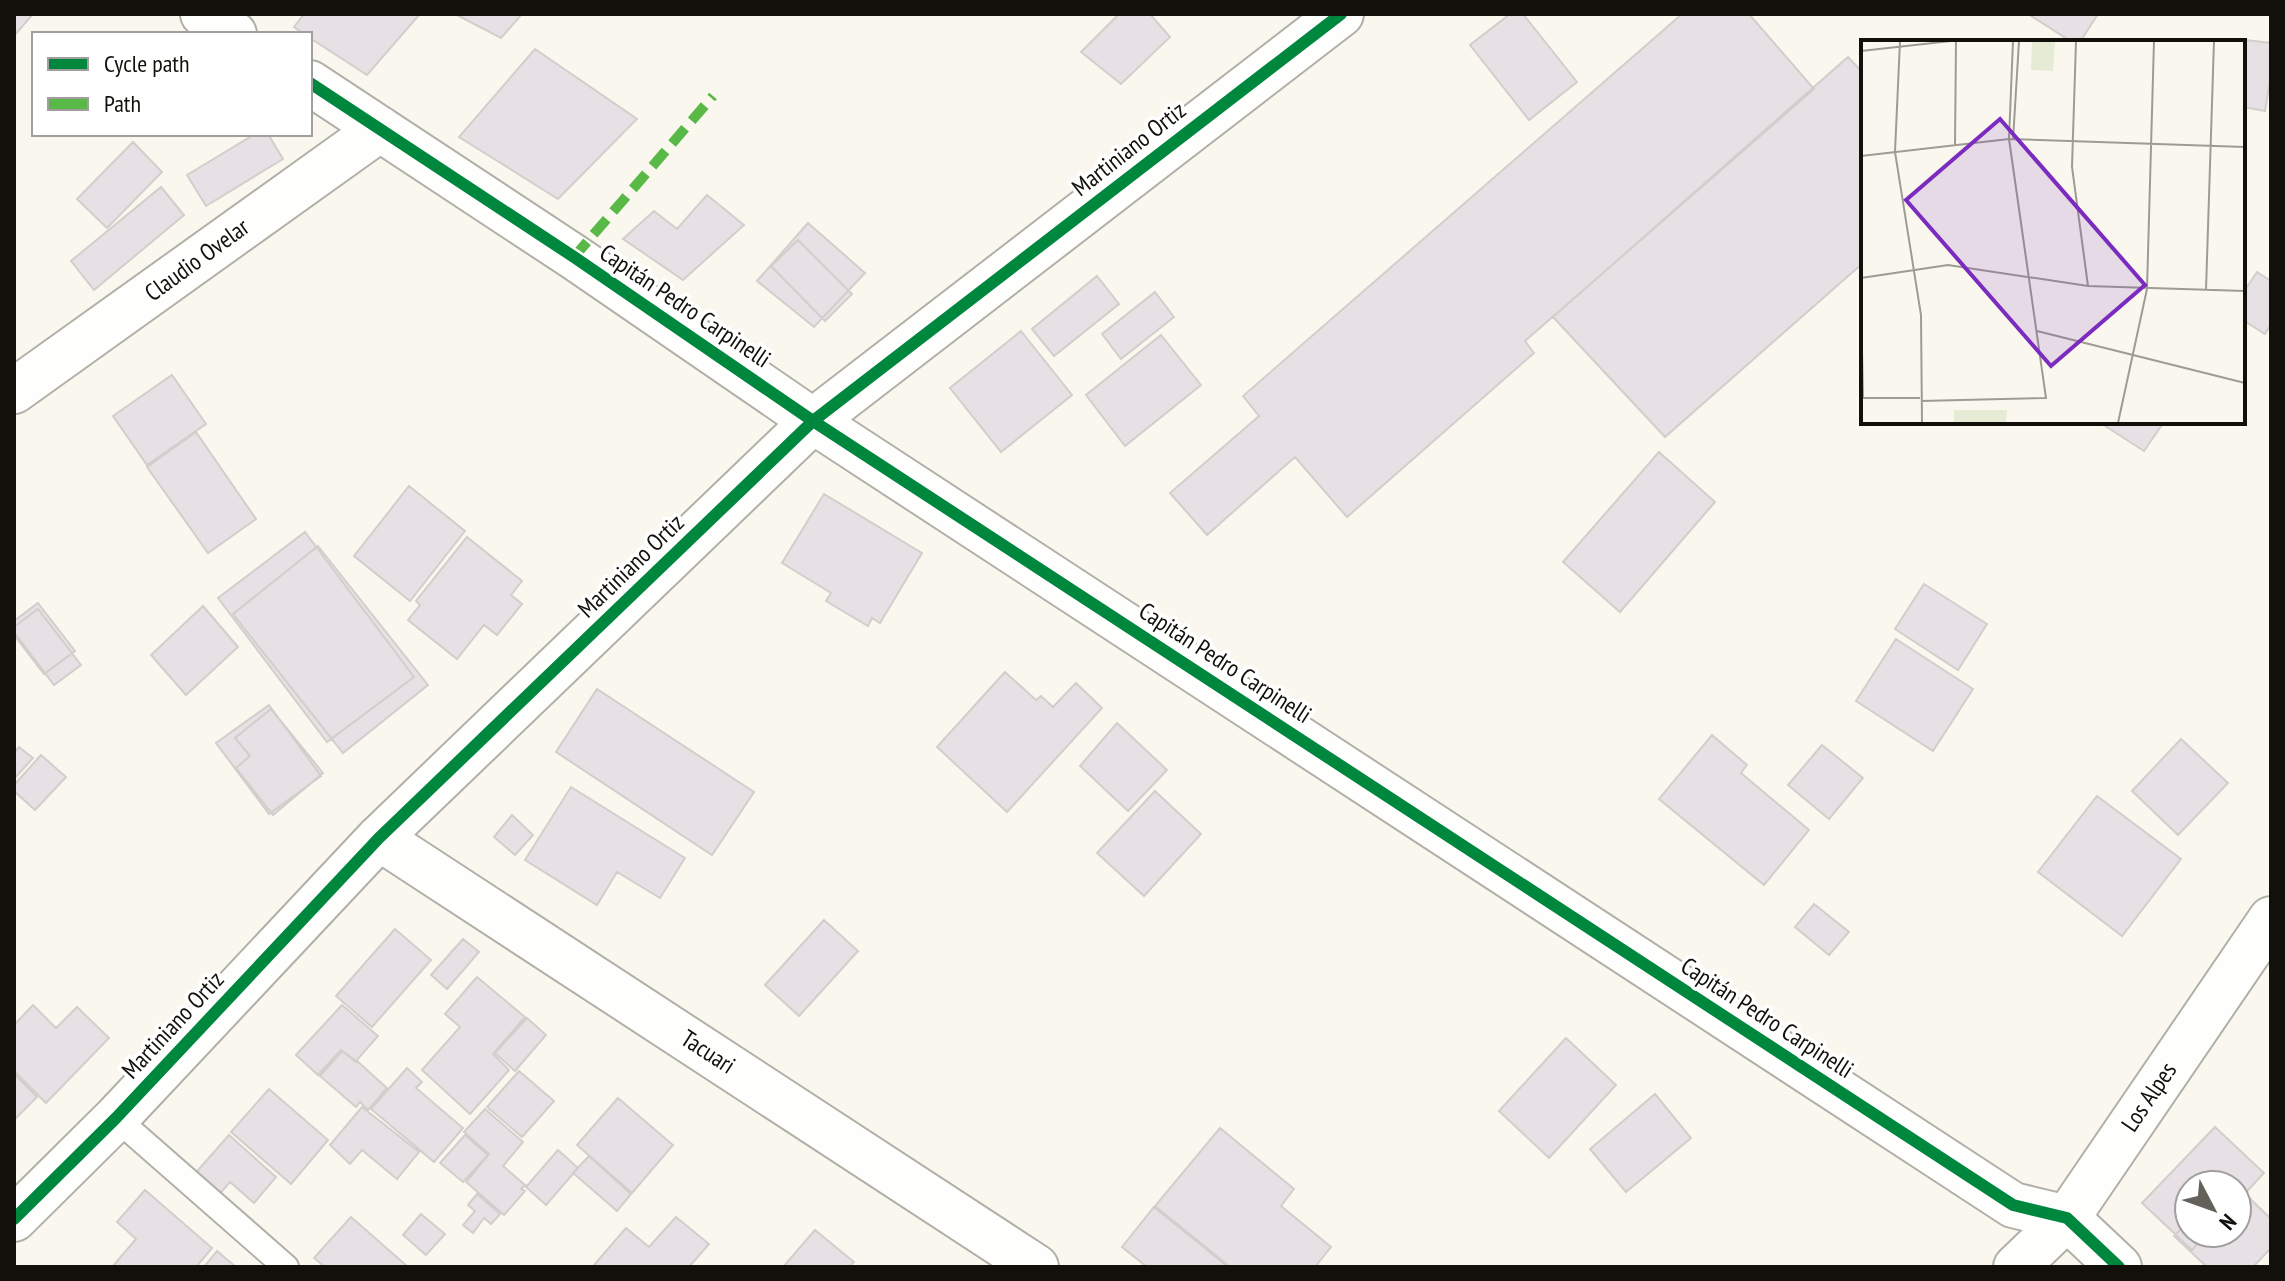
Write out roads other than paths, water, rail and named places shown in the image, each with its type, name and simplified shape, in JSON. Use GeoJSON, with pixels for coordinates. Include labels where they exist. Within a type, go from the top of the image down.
{"type":"FeatureCollection","features":[{"type":"Feature","properties":{"kind":"street"},"geometry":{"type":"LineString","coordinates":[[203,14],[231,32]]}},
{"type":"Feature","properties":{"kind":"street","name":"Martiniano Ortiz"},"geometry":{"type":"LineString","coordinates":[[14,1219],[116,1118],[379,838],[813,421],[1341,14]]}},
{"type":"Feature","properties":{"kind":"street","name":"Capitán Pedro Carpinelli"},"geometry":{"type":"LineString","coordinates":[[312,84],[574,257],[813,421],[2013,1205],[2067,1218],[2119,1267]]}},
{"type":"Feature","properties":{"kind":"street","name":"Claudio Ovelar"},"geometry":{"type":"LineString","coordinates":[[14,391],[380,129]]}},
{"type":"Feature","properties":{"kind":"street","name":"Tacuari"},"geometry":{"type":"LineString","coordinates":[[379,838],[1036,1267]]}},
{"type":"Feature","properties":{"kind":"street","name":"Los Alpes"},"geometry":{"type":"LineString","coordinates":[[2034,1261],[2067,1218],[2271,919]]}},
{"type":"Feature","properties":{"kind":"street"},"geometry":{"type":"LineString","coordinates":[[2013,1205],[2034,1261]]}},
{"type":"Feature","properties":{"kind":"lane"},"geometry":{"type":"LineString","coordinates":[[116,1118],[286,1267]]}}]}
